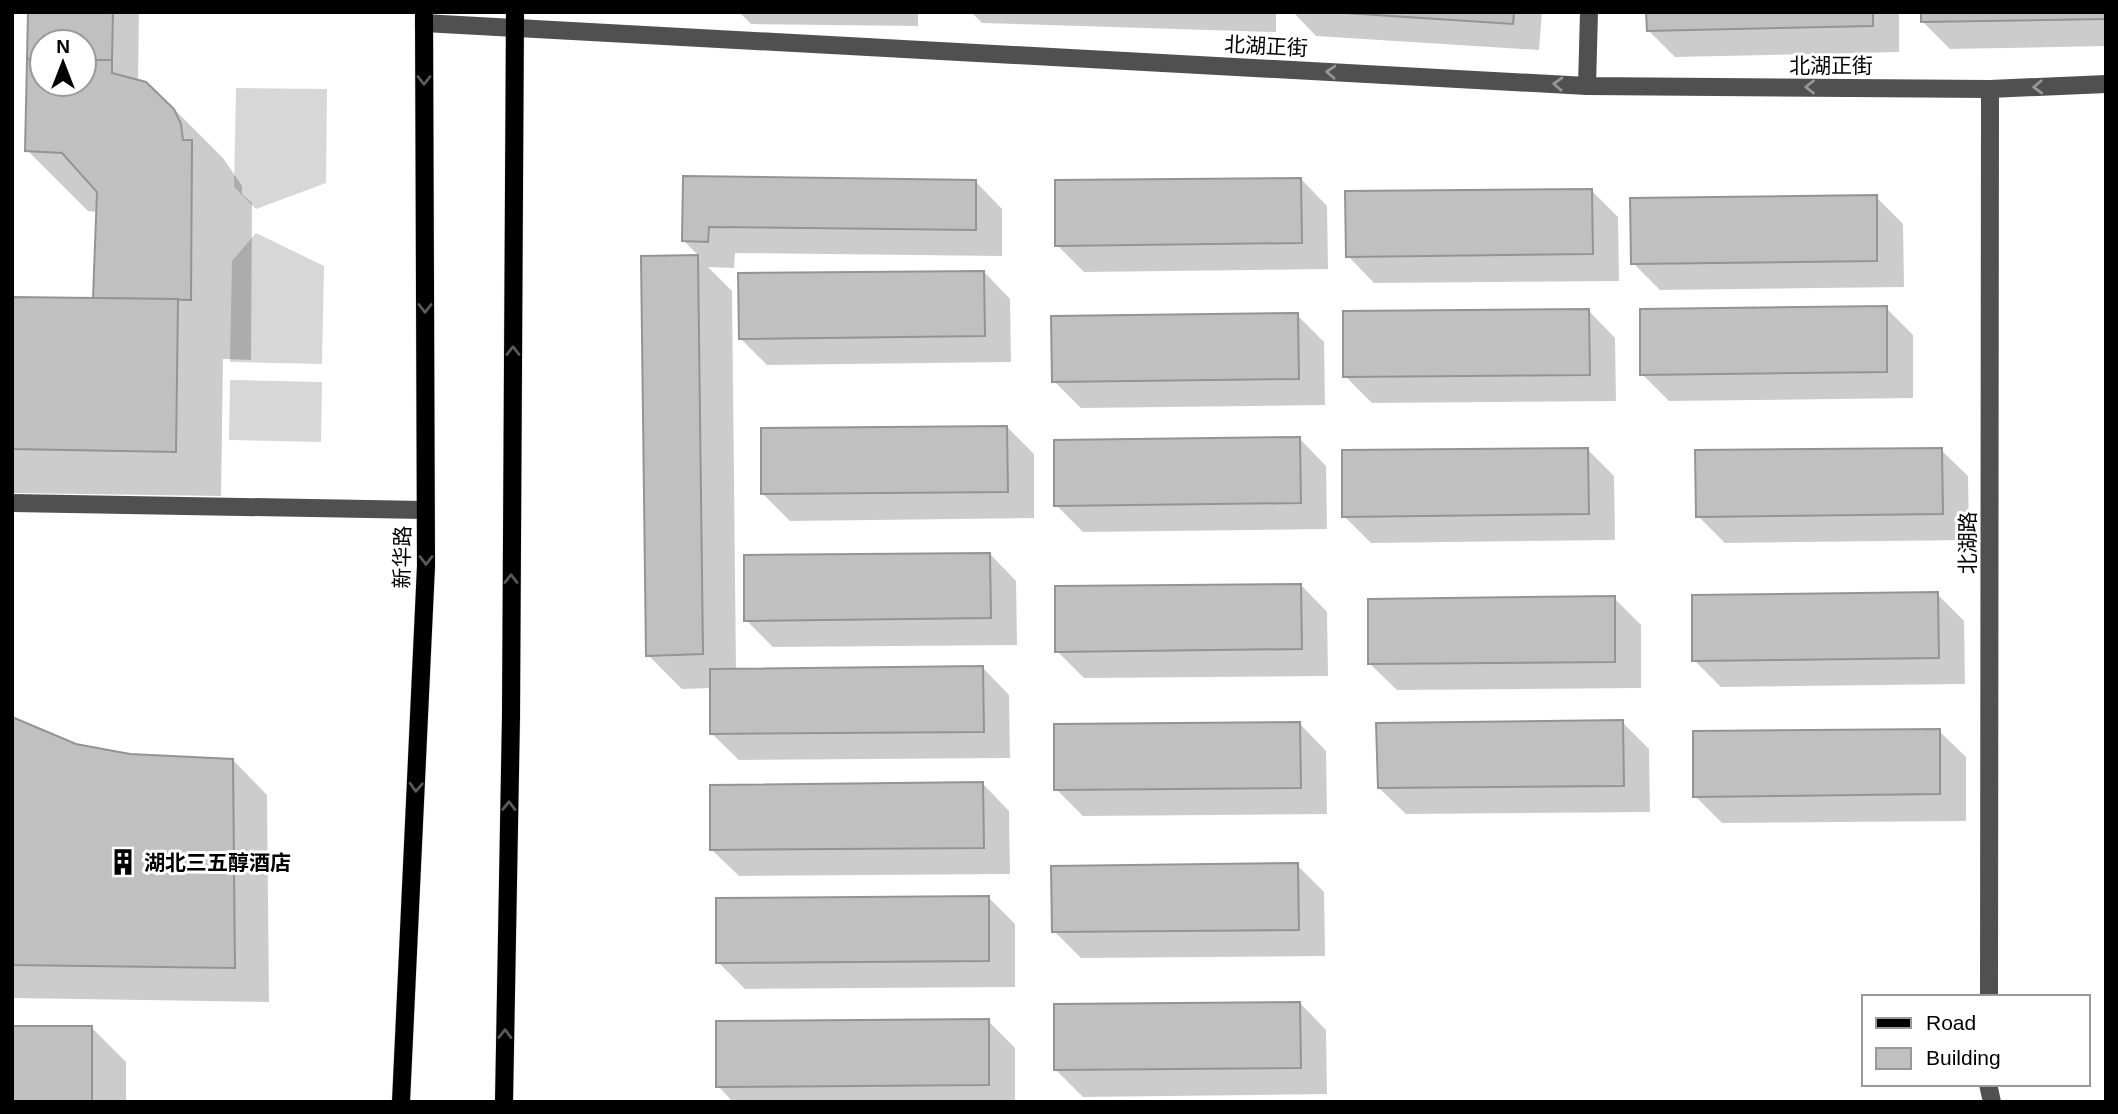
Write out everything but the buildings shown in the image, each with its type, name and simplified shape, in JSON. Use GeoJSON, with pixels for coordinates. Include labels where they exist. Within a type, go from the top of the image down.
{"type":"FeatureCollection","features":[{"type":"Feature","properties":{"kind":"main road","name":"新华路"},"geometry":{"type":"LineString","coordinates":[[401,1102],[425,580],[424,18]]}},
{"type":"Feature","properties":{"kind":"main road"},"geometry":{"type":"LineString","coordinates":[[504,1102],[511,703],[515,21]]}},
{"type":"Feature","properties":{"kind":"street"},"geometry":{"type":"LineString","coordinates":[[1587,86],[1589,12]]}},
{"type":"Feature","properties":{"kind":"street","name":"北湖正街"},"geometry":{"type":"LineString","coordinates":[[424,18],[515,21],[1587,86],[1990,89],[2106,84]]}},
{"type":"Feature","properties":{"kind":"street","name":"北湖路"},"geometry":{"type":"LineString","coordinates":[[1989,995],[1990,89]]}},
{"type":"Feature","properties":{"kind":"street"},"geometry":{"type":"LineString","coordinates":[[12,503],[425,510]]}},
{"type":"Feature","properties":{"kind":"shaded area"},"geometry":{"type":"Polygon","coordinates":[[[236,88],[327,89],[326,183],[256,209],[234,187],[236,88]]]}},
{"type":"Feature","properties":{"kind":"shaded area"},"geometry":{"type":"Polygon","coordinates":[[[256,233],[324,266],[322,364],[230,362],[232,261],[256,233]]]}},
{"type":"Feature","properties":{"kind":"shaded area"},"geometry":{"type":"Polygon","coordinates":[[[230,380],[322,382],[321,442],[229,440],[230,380]]]}},
{"type":"Feature","properties":{"kind":"place","name":"湖北三五醇酒店"},"geometry":{"type":"Point","coordinates":[123,862]}}]}
